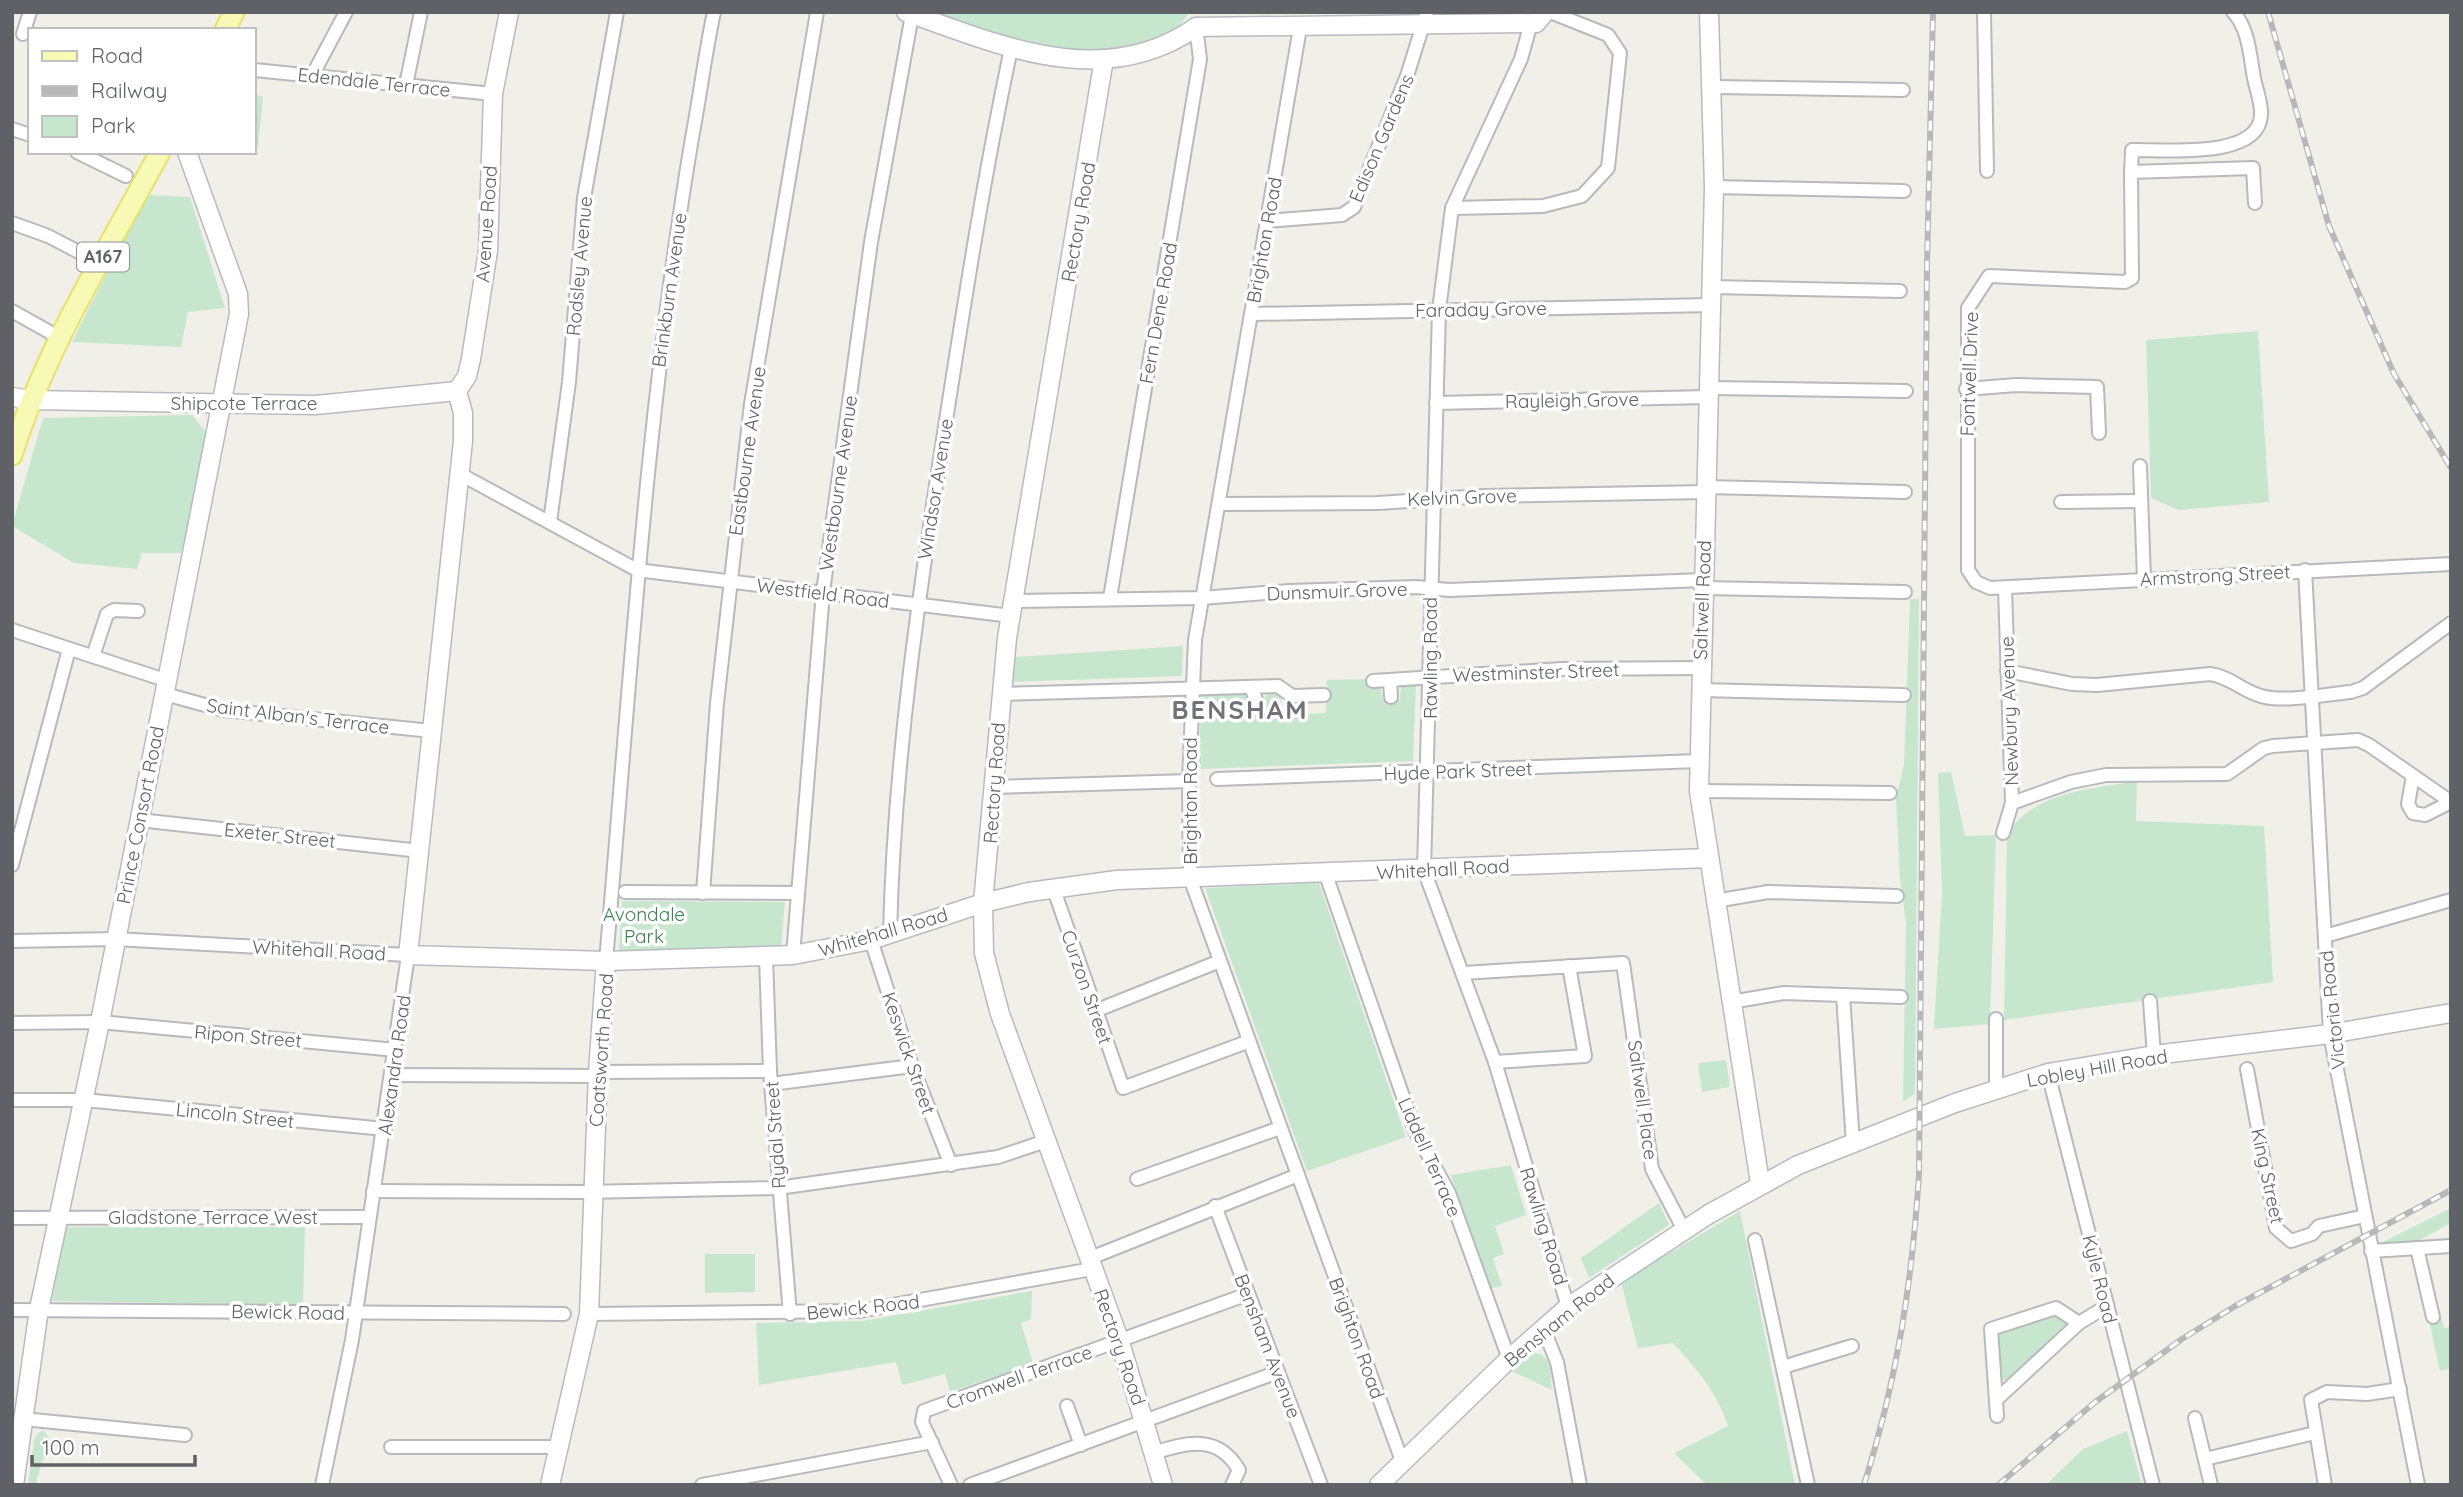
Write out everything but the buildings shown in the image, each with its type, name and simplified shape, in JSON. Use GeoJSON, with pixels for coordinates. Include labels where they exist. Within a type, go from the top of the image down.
{"type":"FeatureCollection","features":[{"type":"Feature","properties":{"kind":"main road"},"geometry":{"type":"LineString","coordinates":[[226,28],[234,12]]}},
{"type":"Feature","properties":{"kind":"main road","name":"A167"},"geometry":{"type":"LineString","coordinates":[[12,455],[22,398],[60,338],[159,154]]}},
{"type":"Feature","properties":{"kind":"street"},"geometry":{"type":"LineString","coordinates":[[22,34],[30,12]]}},
{"type":"Feature","properties":{"kind":"street"},"geometry":{"type":"LineString","coordinates":[[313,76],[346,12]]}},
{"type":"Feature","properties":{"kind":"street"},"geometry":{"type":"LineString","coordinates":[[406,85],[421,12]]}},
{"type":"Feature","properties":{"kind":"street","name":"Avenue Road"},"geometry":{"type":"LineString","coordinates":[[457,391],[467,376],[471,359],[488,251],[493,94],[509,12]]}},
{"type":"Feature","properties":{"kind":"street","name":"Rodsley Avenue"},"geometry":{"type":"LineString","coordinates":[[550,522],[569,382],[584,198],[617,12]]}},
{"type":"Feature","properties":{"kind":"street","name":"Brinkburn Avenue"},"geometry":{"type":"LineString","coordinates":[[636,569],[679,214],[714,12]]}},
{"type":"Feature","properties":{"kind":"street","name":"Eastbourne Avenue"},"geometry":{"type":"LineString","coordinates":[[703,893],[717,704],[751,404],[817,12]]}},
{"type":"Feature","properties":{"kind":"street","name":"Saltwell Road"},"geometry":{"type":"LineString","coordinates":[[1709,12],[1714,187],[1699,791],[1760,1183]]}},
{"type":"Feature","properties":{"kind":"street"},"geometry":{"type":"LineString","coordinates":[[1984,12],[1987,171]]}},
{"type":"Feature","properties":{"kind":"street"},"geometry":{"type":"LineString","coordinates":[[2233,12],[2244,29],[2262,116],[2256,133],[2244,142],[2225,148],[2132,150],[2132,172],[2253,168],[2255,203]]}},
{"type":"Feature","properties":{"kind":"street"},"geometry":{"type":"LineString","coordinates":[[909,13],[1011,49],[1048,58],[1104,59],[1157,49],[1198,20],[1300,28],[1425,19],[1542,16],[1608,35],[1620,53],[1608,168],[1582,197],[1543,206],[1452,208]]}},
{"type":"Feature","properties":{"kind":"street","name":"Westbourne Avenue"},"geometry":{"type":"LineString","coordinates":[[793,955],[823,592],[871,242],[909,13]]}},
{"type":"Feature","properties":{"kind":"street","name":"Rawling Road"},"geometry":{"type":"LineString","coordinates":[[1542,16],[1452,208],[1439,310],[1430,588],[1429,772],[1424,870],[1495,1062],[1568,1307]]}},
{"type":"Feature","properties":{"kind":"street","name":"Edison Gardens"},"geometry":{"type":"LineString","coordinates":[[1268,221],[1342,215],[1354,207],[1407,76],[1425,19]]}},
{"type":"Feature","properties":{"kind":"street","name":"Fern Dene Road"},"geometry":{"type":"LineString","coordinates":[[1110,598],[1200,59],[1198,20]]}},
{"type":"Feature","properties":{"kind":"street","name":"Brighton Road"},"geometry":{"type":"LineString","coordinates":[[1300,28],[1195,640],[1189,781],[1190,878],[1247,1042],[1402,1461]]}},
{"type":"Feature","properties":{"kind":"street","name":"Windsor Avenue"},"geometry":{"type":"LineString","coordinates":[[890,934],[891,879],[916,605],[972,258],[1011,49]]}},
{"type":"Feature","properties":{"kind":"street","name":"Rectory Road"},"geometry":{"type":"LineString","coordinates":[[1104,59],[1012,609],[1001,694],[982,903],[984,953],[989,975],[1046,1141],[1119,1339],[1163,1485]]}},
{"type":"Feature","properties":{"kind":"street","name":"Edendale Terrace"},"geometry":{"type":"LineString","coordinates":[[256,71],[493,94]]}},
{"type":"Feature","properties":{"kind":"street"},"geometry":{"type":"LineString","coordinates":[[1713,87],[1903,90]]}},
{"type":"Feature","properties":{"kind":"street"},"geometry":{"type":"LineString","coordinates":[[81,154],[126,176]]}},
{"type":"Feature","properties":{"kind":"street","name":"Prince Consort Road"},"geometry":{"type":"LineString","coordinates":[[14,1485],[39,1309],[100,1022],[239,314],[238,294],[188,154]]}},
{"type":"Feature","properties":{"kind":"street","name":"Fontwell Drive"},"geometry":{"type":"LineString","coordinates":[[1981,585],[1972,577],[1966,563],[1968,308],[1989,276],[2125,282],[2132,278],[2132,172]]}},
{"type":"Feature","properties":{"kind":"street"},"geometry":{"type":"LineString","coordinates":[[1714,187],[1904,191]]}},
{"type":"Feature","properties":{"kind":"street"},"geometry":{"type":"LineString","coordinates":[[12,223],[48,236],[100,262]]}},
{"type":"Feature","properties":{"kind":"street","name":"Faraday Grove"},"geometry":{"type":"LineString","coordinates":[[1252,314],[1439,310],[1712,296],[1900,291]]}},
{"type":"Feature","properties":{"kind":"street"},"geometry":{"type":"LineString","coordinates":[[12,311],[60,338]]}},
{"type":"Feature","properties":{"kind":"street"},"geometry":{"type":"LineString","coordinates":[[1966,389],[2016,385],[2097,387],[2098,433]]}},
{"type":"Feature","properties":{"kind":"street"},"geometry":{"type":"LineString","coordinates":[[457,391],[463,413],[460,474],[636,569]]}},
{"type":"Feature","properties":{"kind":"street","name":"Shipcote Terrace"},"geometry":{"type":"LineString","coordinates":[[22,398],[316,405],[457,391]]}},
{"type":"Feature","properties":{"kind":"street","name":"Rayleigh Grove"},"geometry":{"type":"LineString","coordinates":[[1436,403],[1709,393],[1906,391]]}},
{"type":"Feature","properties":{"kind":"street"},"geometry":{"type":"LineString","coordinates":[[2140,466],[2144,579]]}},
{"type":"Feature","properties":{"kind":"street","name":"Alexandra Road"},"geometry":{"type":"LineString","coordinates":[[322,1485],[356,1313],[396,1050],[460,474]]}},
{"type":"Feature","properties":{"kind":"street","name":"Kelvin Grove"},"geometry":{"type":"LineString","coordinates":[[1219,503],[1378,503],[1433,498],[1706,489],[1905,492]]}},
{"type":"Feature","properties":{"kind":"street"},"geometry":{"type":"LineString","coordinates":[[2061,502],[2140,501]]}},
{"type":"Feature","properties":{"kind":"street","name":"Armstrong Street"},"geometry":{"type":"LineString","coordinates":[[1981,585],[2005,588],[2451,564]]}},
{"type":"Feature","properties":{"kind":"street","name":"Westfield Road"},"geometry":{"type":"LineString","coordinates":[[636,569],[916,605],[1012,609]]}},
{"type":"Feature","properties":{"kind":"street","name":"Coatsworth Road"},"geometry":{"type":"LineString","coordinates":[[550,1485],[589,1314],[598,1074],[636,569]]}},
{"type":"Feature","properties":{"kind":"street","name":"Victoria Road"},"geometry":{"type":"LineString","coordinates":[[2305,570],[2330,1034],[2418,1485]]}},
{"type":"Feature","properties":{"kind":"street"},"geometry":{"type":"LineString","coordinates":[[1703,584],[1905,592]]}},
{"type":"Feature","properties":{"kind":"street","name":"Dunsmuir Grove"},"geometry":{"type":"LineString","coordinates":[[1012,609],[1110,598],[1202,598],[1289,591],[1703,584]]}},
{"type":"Feature","properties":{"kind":"street","name":"Newbury Avenue"},"geometry":{"type":"LineString","coordinates":[[2003,833],[2012,803],[2005,588]]}},
{"type":"Feature","properties":{"kind":"street"},"geometry":{"type":"LineString","coordinates":[[93,656],[107,614],[114,610],[138,611]]}},
{"type":"Feature","properties":{"kind":"street"},"geometry":{"type":"LineString","coordinates":[[2007,671],[2061,682],[2097,685],[2210,674],[2235,680],[2260,696],[2351,692],[2363,688],[2451,623]]}},
{"type":"Feature","properties":{"kind":"street","name":"Saint Alban's Terrace"},"geometry":{"type":"LineString","coordinates":[[12,630],[93,656],[223,710],[432,731]]}},
{"type":"Feature","properties":{"kind":"street"},"geometry":{"type":"LineString","coordinates":[[12,865],[69,649]]}},
{"type":"Feature","properties":{"kind":"street","name":"Westminster Street"},"geometry":{"type":"LineString","coordinates":[[1373,681],[1562,669],[1700,668]]}},
{"type":"Feature","properties":{"kind":"street"},"geometry":{"type":"LineString","coordinates":[[1390,681],[1391,697]]}},
{"type":"Feature","properties":{"kind":"street"},"geometry":{"type":"LineString","coordinates":[[1001,694],[1278,686],[1292,696],[1324,695]]}},
{"type":"Feature","properties":{"kind":"street"},"geometry":{"type":"LineString","coordinates":[[1251,687],[1258,705]]}},
{"type":"Feature","properties":{"kind":"street"},"geometry":{"type":"LineString","coordinates":[[1700,690],[1904,695]]}},
{"type":"Feature","properties":{"kind":"street"},"geometry":{"type":"LineString","coordinates":[[2012,803],[2071,782],[2106,775],[2227,774],[2264,748],[2314,742],[2364,742],[2451,802],[2425,815],[2413,814],[2408,804],[2413,776]]}},
{"type":"Feature","properties":{"kind":"street","name":"Hyde Park Street"},"geometry":{"type":"LineString","coordinates":[[1217,779],[1698,761]]}},
{"type":"Feature","properties":{"kind":"street"},"geometry":{"type":"LineString","coordinates":[[994,787],[1189,781]]}},
{"type":"Feature","properties":{"kind":"street"},"geometry":{"type":"LineString","coordinates":[[1699,791],[1890,793]]}},
{"type":"Feature","properties":{"kind":"street","name":"Exeter Street"},"geometry":{"type":"LineString","coordinates":[[139,820],[420,850]]}},
{"type":"Feature","properties":{"kind":"street","name":"Whitehall Road"},"geometry":{"type":"LineString","coordinates":[[12,941],[115,939],[408,955],[607,961],[766,957],[793,955],[871,940],[982,903],[1053,887],[1190,878],[1326,875],[1709,858]]}},
{"type":"Feature","properties":{"kind":"street","name":"Liddell Terrace"},"geometry":{"type":"LineString","coordinates":[[1326,875],[1415,1132],[1449,1193],[1509,1359]]}},
{"type":"Feature","properties":{"kind":"street","name":"Curzon Street"},"geometry":{"type":"LineString","coordinates":[[1053,887],[1123,1088],[1247,1042]]}},
{"type":"Feature","properties":{"kind":"street"},"geometry":{"type":"LineString","coordinates":[[625,892],[798,893]]}},
{"type":"Feature","properties":{"kind":"street"},"geometry":{"type":"LineString","coordinates":[[1715,901],[1768,892],[1896,896]]}},
{"type":"Feature","properties":{"kind":"street"},"geometry":{"type":"LineString","coordinates":[[2325,936],[2451,900]]}},
{"type":"Feature","properties":{"kind":"street","name":"Keswick Street"},"geometry":{"type":"LineString","coordinates":[[871,940],[912,1066],[951,1165]]}},
{"type":"Feature","properties":{"kind":"street","name":"Rydal Street"},"geometry":{"type":"LineString","coordinates":[[766,957],[778,1188],[790,1314]]}},
{"type":"Feature","properties":{"kind":"street"},"geometry":{"type":"LineString","coordinates":[[1095,1012],[1220,961]]}},
{"type":"Feature","properties":{"kind":"street","name":"Saltwell Place"},"geometry":{"type":"LineString","coordinates":[[1569,966],[1623,963],[1653,1169],[1684,1230]]}},
{"type":"Feature","properties":{"kind":"street"},"geometry":{"type":"LineString","coordinates":[[1464,973],[1569,966],[1585,1056],[1495,1062]]}},
{"type":"Feature","properties":{"kind":"street"},"geometry":{"type":"LineString","coordinates":[[1731,1002],[1784,993],[1901,997]]}},
{"type":"Feature","properties":{"kind":"street"},"geometry":{"type":"LineString","coordinates":[[1843,995],[1853,1144]]}},
{"type":"Feature","properties":{"kind":"street"},"geometry":{"type":"LineString","coordinates":[[2150,1001],[2154,1055]]}},
{"type":"Feature","properties":{"kind":"street","name":"Lobley Hill Road"},"geometry":{"type":"LineString","coordinates":[[1760,1183],[1996,1088],[2048,1073],[2154,1055],[2330,1034],[2451,1013]]}},
{"type":"Feature","properties":{"kind":"street"},"geometry":{"type":"LineString","coordinates":[[1996,1019],[1996,1088]]}},
{"type":"Feature","properties":{"kind":"street","name":"Ripon Street"},"geometry":{"type":"LineString","coordinates":[[12,1023],[100,1022],[396,1050]]}},
{"type":"Feature","properties":{"kind":"street"},"geometry":{"type":"LineString","coordinates":[[392,1075],[771,1077],[912,1066]]}},
{"type":"Feature","properties":{"kind":"street","name":"King Street"},"geometry":{"type":"LineString","coordinates":[[2247,1069],[2276,1228],[2281,1235],[2291,1241],[2312,1234],[2319,1226],[2365,1216]]}},
{"type":"Feature","properties":{"kind":"street","name":"Kyle Road"},"geometry":{"type":"LineString","coordinates":[[2048,1073],[2153,1485]]}},
{"type":"Feature","properties":{"kind":"street","name":"Lincoln Street"},"geometry":{"type":"LineString","coordinates":[[12,1100],[84,1100],[385,1129]]}},
{"type":"Feature","properties":{"kind":"street"},"geometry":{"type":"LineString","coordinates":[[1137,1179],[1280,1128]]}},
{"type":"Feature","properties":{"kind":"street"},"geometry":{"type":"LineString","coordinates":[[373,1191],[778,1188],[998,1157],[1046,1141]]}},
{"type":"Feature","properties":{"kind":"street","name":"Bewick Road"},"geometry":{"type":"LineString","coordinates":[[589,1314],[790,1314],[859,1311],[1090,1264],[1205,1214],[1215,1206],[1298,1175]]}},
{"type":"Feature","properties":{"kind":"street","name":"Bensham Road"},"geometry":{"type":"LineString","coordinates":[[1380,1485],[1509,1359],[1568,1307],[1760,1183]]}},
{"type":"Feature","properties":{"kind":"street","name":"Bensham Avenue"},"geometry":{"type":"LineString","coordinates":[[1215,1206],[1321,1485]]}},
{"type":"Feature","properties":{"kind":"street","name":"Gladstone Terrace West"},"geometry":{"type":"LineString","coordinates":[[12,1217],[369,1217]]}},
{"type":"Feature","properties":{"kind":"street"},"geometry":{"type":"LineString","coordinates":[[1755,1240],[1808,1485]]}},
{"type":"Feature","properties":{"kind":"street"},"geometry":{"type":"LineString","coordinates":[[2371,1251],[2451,1246]]}},
{"type":"Feature","properties":{"kind":"street"},"geometry":{"type":"LineString","coordinates":[[2417,1248],[2433,1317]]}},
{"type":"Feature","properties":{"kind":"street","name":"Cromwell Terrace"},"geometry":{"type":"LineString","coordinates":[[932,1442],[921,1416],[929,1408],[1248,1294]]}},
{"type":"Feature","properties":{"kind":"street"},"geometry":{"type":"LineString","coordinates":[[1996,1400],[2079,1323],[2107,1306]]}},
{"type":"Feature","properties":{"kind":"street"},"geometry":{"type":"LineString","coordinates":[[1997,1416],[1991,1329],[2056,1308],[2079,1323]]}},
{"type":"Feature","properties":{"kind":"street","name":"Bewick Road"},"geometry":{"type":"LineString","coordinates":[[12,1310],[564,1314]]}},
{"type":"Feature","properties":{"kind":"street"},"geometry":{"type":"LineString","coordinates":[[1543,1328],[1557,1362],[1580,1485]]}},
{"type":"Feature","properties":{"kind":"street"},"geometry":{"type":"LineString","coordinates":[[1783,1367],[1852,1346]]}},
{"type":"Feature","properties":{"kind":"street"},"geometry":{"type":"LineString","coordinates":[[970,1485],[1278,1373]]}},
{"type":"Feature","properties":{"kind":"street"},"geometry":{"type":"LineString","coordinates":[[2325,1485],[2311,1405],[2315,1396],[2327,1392],[2367,1394],[2400,1389]]}},
{"type":"Feature","properties":{"kind":"street"},"geometry":{"type":"LineString","coordinates":[[1067,1406],[1081,1445]]}},
{"type":"Feature","properties":{"kind":"street"},"geometry":{"type":"LineString","coordinates":[[2195,1418],[2211,1485]]}},
{"type":"Feature","properties":{"kind":"street"},"geometry":{"type":"LineString","coordinates":[[23,1419],[185,1435]]}},
{"type":"Feature","properties":{"kind":"street"},"geometry":{"type":"LineString","coordinates":[[2205,1459],[2315,1433]]}},
{"type":"Feature","properties":{"kind":"street"},"geometry":{"type":"LineString","coordinates":[[1154,1453],[1188,1441],[1222,1450],[1239,1470],[1232,1485]]}},
{"type":"Feature","properties":{"kind":"street"},"geometry":{"type":"LineString","coordinates":[[702,1485],[932,1442],[951,1485]]}},
{"type":"Feature","properties":{"kind":"street"},"geometry":{"type":"LineString","coordinates":[[391,1447],[558,1447]]}},
{"type":"Feature","properties":{"kind":"green space"},"geometry":{"type":"Polygon","coordinates":[[[929,12],[1189,12],[1177,28],[1155,42],[1101,52],[1075,52],[1026,44],[929,12]]]}},
{"type":"Feature","properties":{"kind":"green space"},"geometry":{"type":"Polygon","coordinates":[[[256,95],[263,96],[256,148],[256,95]]]}},
{"type":"Feature","properties":{"kind":"green space"},"geometry":{"type":"Polygon","coordinates":[[[150,195],[190,197],[225,308],[188,312],[181,347],[72,342],[141,205],[150,195]]]}},
{"type":"Feature","properties":{"kind":"green space"},"geometry":{"type":"Polygon","coordinates":[[[2258,331],[2269,502],[2179,510],[2151,498],[2146,340],[2258,331]]]}},
{"type":"Feature","properties":{"kind":"green space"},"geometry":{"type":"Polygon","coordinates":[[[192,415],[206,432],[182,553],[142,553],[137,569],[74,563],[12,526],[43,418],[192,415]]]}},
{"type":"Feature","properties":{"kind":"green space"},"geometry":{"type":"Polygon","coordinates":[[[1910,599],[1919,599],[1915,1094],[1903,1101],[1906,924],[1900,878],[1896,798],[1904,765],[1910,599]]]}},
{"type":"Feature","properties":{"kind":"green space"},"geometry":{"type":"Polygon","coordinates":[[[1183,646],[1182,676],[1012,682],[1015,657],[1183,646]]]}},
{"type":"Feature","properties":{"kind":"green space"},"geometry":{"type":"Polygon","coordinates":[[[1367,679],[1368,685],[1380,685],[1383,701],[1400,700],[1401,687],[1416,685],[1413,761],[1199,769],[1201,694],[1244,692],[1255,711],[1265,707],[1263,700],[1272,690],[1280,691],[1282,715],[1326,713],[1327,680],[1367,679]]]}},
{"type":"Feature","properties":{"kind":"green space"},"geometry":{"type":"Polygon","coordinates":[[[1951,772],[1965,836],[1996,835],[1990,1024],[1934,1029],[1942,893],[1938,773],[1951,772]]]}},
{"type":"Feature","properties":{"kind":"green space"},"geometry":{"type":"Polygon","coordinates":[[[2137,781],[2136,821],[2264,826],[2273,982],[2004,1020],[2007,834],[2019,820],[2048,800],[2083,790],[2137,781]]]}},
{"type":"Feature","properties":{"kind":"green space"},"geometry":{"type":"Polygon","coordinates":[[[1319,883],[1406,1137],[1307,1171],[1205,888],[1319,883]]]}},
{"type":"Feature","properties":{"kind":"green space","name":"Avondale Park"},"geometry":{"type":"Polygon","coordinates":[[[622,901],[785,902],[781,946],[619,950],[622,901]]]}},
{"type":"Feature","properties":{"kind":"green space"},"geometry":{"type":"Polygon","coordinates":[[[1726,1060],[1730,1087],[1702,1092],[1698,1063],[1726,1060]]]}},
{"type":"Feature","properties":{"kind":"green space"},"geometry":{"type":"Polygon","coordinates":[[[1511,1165],[1526,1215],[1495,1226],[1504,1254],[1493,1258],[1502,1286],[1491,1288],[1451,1175],[1511,1165]]]}},
{"type":"Feature","properties":{"kind":"green space"},"geometry":{"type":"Polygon","coordinates":[[[1659,1203],[1669,1225],[1589,1278],[1581,1258],[1659,1203]]]}},
{"type":"Feature","properties":{"kind":"green space"},"geometry":{"type":"Polygon","coordinates":[[[2451,1208],[2451,1223],[2392,1255],[2381,1243],[2451,1208]]]}},
{"type":"Feature","properties":{"kind":"green space"},"geometry":{"type":"Polygon","coordinates":[[[1740,1211],[1795,1485],[1707,1485],[1674,1453],[1728,1426],[1718,1402],[1705,1382],[1673,1343],[1638,1348],[1621,1282],[1740,1211]]]}},
{"type":"Feature","properties":{"kind":"green space"},"geometry":{"type":"Polygon","coordinates":[[[65,1227],[305,1227],[303,1305],[52,1301],[65,1227]]]}},
{"type":"Feature","properties":{"kind":"green space"},"geometry":{"type":"Polygon","coordinates":[[[705,1254],[755,1254],[755,1292],[705,1293],[705,1254]]]}},
{"type":"Feature","properties":{"kind":"green space"},"geometry":{"type":"Polygon","coordinates":[[[1032,1291],[1031,1319],[1021,1323],[1033,1364],[950,1392],[945,1374],[902,1385],[896,1362],[759,1385],[756,1323],[863,1321],[1032,1291]]]}},
{"type":"Feature","properties":{"kind":"green space"},"geometry":{"type":"Polygon","coordinates":[[[2050,1314],[2065,1321],[2067,1325],[2010,1379],[2003,1380],[1998,1372],[1994,1333],[2050,1314]]]}},
{"type":"Feature","properties":{"kind":"green space"},"geometry":{"type":"Polygon","coordinates":[[[2442,1319],[2444,1328],[2451,1327],[2451,1369],[2440,1371],[2429,1320],[2442,1319]]]}},
{"type":"Feature","properties":{"kind":"green space"},"geometry":{"type":"Polygon","coordinates":[[[1531,1353],[1547,1360],[1552,1390],[1511,1371],[1531,1353]]]}},
{"type":"Feature","properties":{"kind":"green space"},"geometry":{"type":"Polygon","coordinates":[[[44,1431],[50,1439],[35,1485],[28,1485],[34,1439],[39,1432],[44,1431]]]}},
{"type":"Feature","properties":{"kind":"green space"},"geometry":{"type":"Polygon","coordinates":[[[2127,1431],[2142,1485],[2046,1485],[2083,1449],[2127,1431]]]}},
{"type":"Feature","properties":{"kind":"railway"},"geometry":{"type":"LineString","coordinates":[[1864,1485],[1886,1408],[1901,1331],[1912,1254],[1919,1174],[1927,264],[1933,12]]}},
{"type":"Feature","properties":{"kind":"railway"},"geometry":{"type":"LineString","coordinates":[[2268,12],[2329,226],[2394,374],[2451,468]]}},
{"type":"Feature","properties":{"kind":"railway"},"geometry":{"type":"LineString","coordinates":[[1998,1485],[2094,1403],[2182,1339],[2237,1305],[2451,1190]]}},
{"type":"Feature","properties":{"kind":"district","name":"BENSHAM"},"geometry":{"type":"Point","coordinates":[1240,710]}}]}
